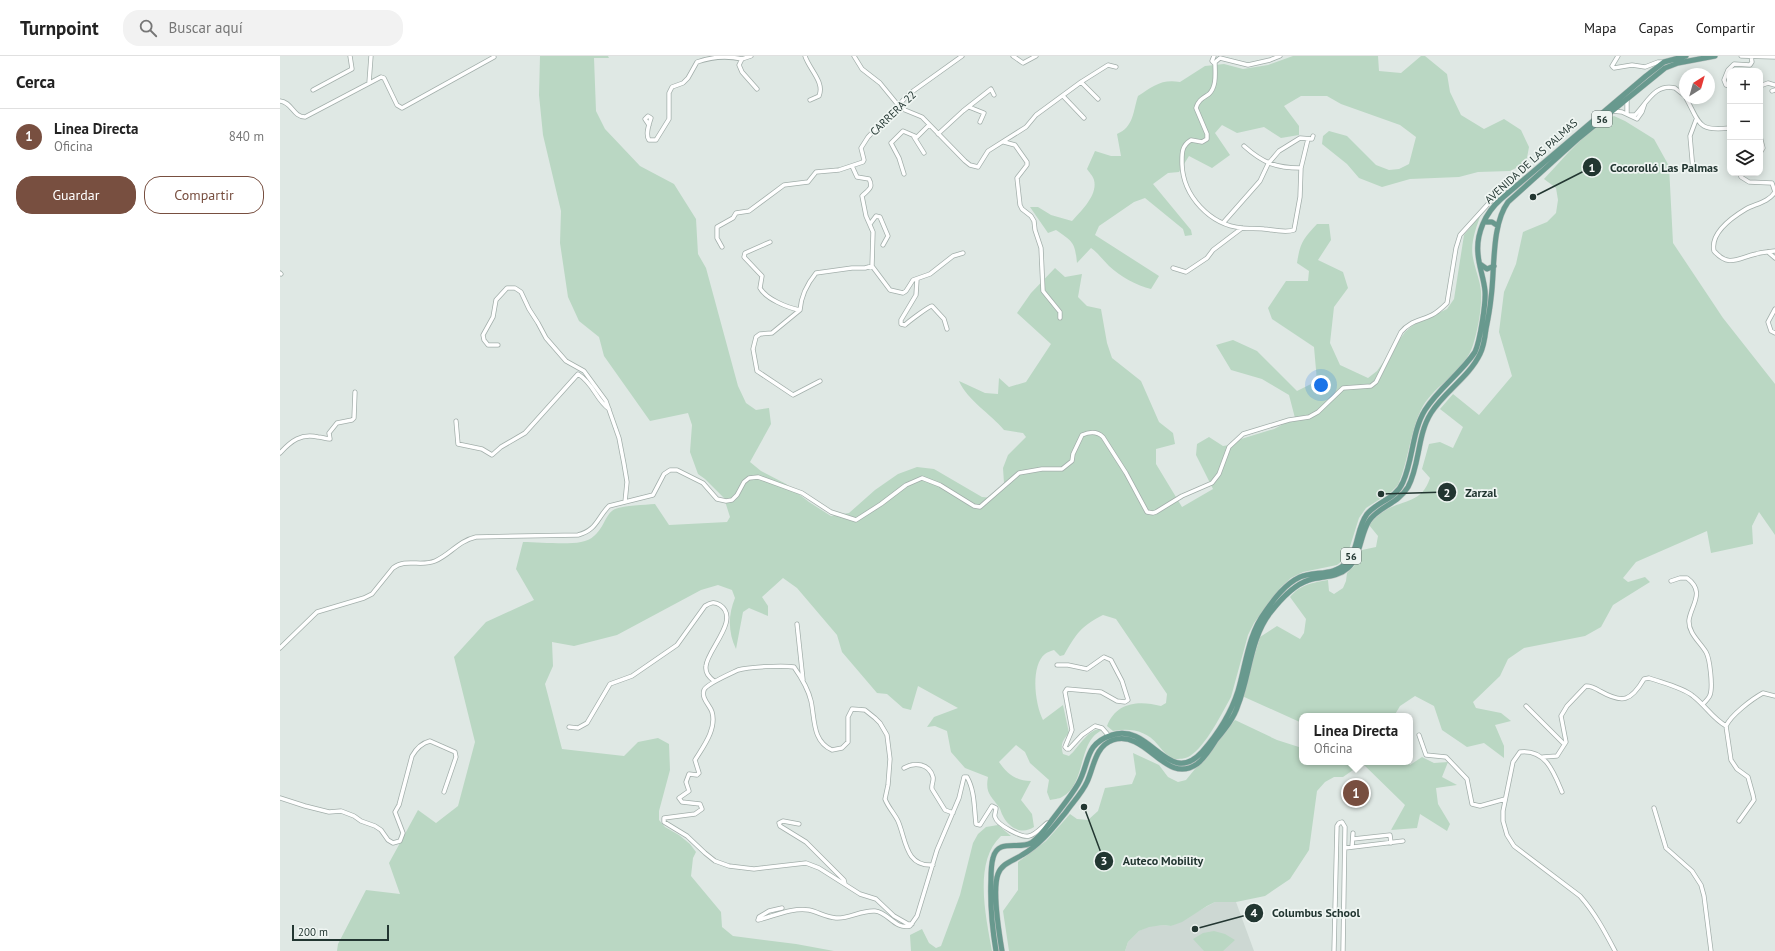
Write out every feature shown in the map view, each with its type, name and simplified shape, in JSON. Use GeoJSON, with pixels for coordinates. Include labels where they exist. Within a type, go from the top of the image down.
{"type":"FeatureCollection","features":[{"type":"Feature","properties":{"kind":"main road","name":"AVENIDA DE LAS PALMAS"},"geometry":{"type":"LineString","coordinates":[[992,861],[995,853],[1000,847],[1031,843],[1051,821],[1079,782],[1087,756],[1093,747],[1103,738],[1121,733],[1135,735],[1144,739],[1161,755],[1174,762],[1188,762],[1202,752],[1233,706],[1252,635],[1265,611],[1294,580],[1304,576],[1336,570],[1345,565],[1353,552],[1366,516],[1392,497],[1400,489],[1404,481],[1423,413],[1434,398],[1468,362],[1476,349],[1485,298],[1478,242],[1484,222],[1496,203],[1517,187],[1564,144],[1664,62],[1686,56]]}},
{"type":"Feature","properties":{"kind":"main road","name":"AVENIDA DE LAS PALMAS"},"geometry":{"type":"LineString","coordinates":[[1002,867],[1038,844],[1064,814],[1083,790],[1097,756],[1108,743],[1120,739],[1136,741],[1161,761],[1176,768],[1194,766],[1204,757],[1235,714],[1257,635],[1270,612],[1297,585],[1312,579],[1338,574],[1348,569],[1354,561],[1368,522],[1405,492],[1412,476],[1429,416],[1439,402],[1473,365],[1482,352],[1492,298],[1498,226],[1503,209],[1512,198],[1578,138],[1665,68],[1678,63],[1715,56]]}},
{"type":"Feature","properties":{"kind":"main road"},"geometry":{"type":"LineString","coordinates":[[1484,222],[1492,222],[1498,226]]}},
{"type":"Feature","properties":{"kind":"main road"},"geometry":{"type":"LineString","coordinates":[[1480,264],[1487,269],[1494,266]]}},
{"type":"Feature","properties":{"kind":"main road"},"geometry":{"type":"LineString","coordinates":[[1013,845],[1017,850],[1017,858]]}},
{"type":"Feature","properties":{"kind":"main road"},"geometry":{"type":"LineString","coordinates":[[992,861],[996,866],[1002,867],[996,882],[997,914],[1002,951]]}},
{"type":"Feature","properties":{"kind":"main road"},"geometry":{"type":"LineString","coordinates":[[992,861],[990,915],[996,951]]}},
{"type":"Feature","properties":{"kind":"street"},"geometry":{"type":"LineString","coordinates":[[313,90],[352,69],[350,56]]}},
{"type":"Feature","properties":{"kind":"street"},"geometry":{"type":"LineString","coordinates":[[369,83],[371,56]]}},
{"type":"Feature","properties":{"kind":"street"},"geometry":{"type":"LineString","coordinates":[[649,125],[648,138],[649,140],[656,140],[669,119],[668,95],[672,87],[683,83],[688,78],[697,62],[730,56],[742,59],[752,56]]}},
{"type":"Feature","properties":{"kind":"street"},"geometry":{"type":"LineString","coordinates":[[805,56],[808,65],[819,81],[822,89],[820,96],[810,100]]}},
{"type":"Feature","properties":{"kind":"street"},"geometry":{"type":"LineString","coordinates":[[854,56],[862,69],[880,83],[898,105],[922,118],[965,161],[970,165],[978,167],[988,151],[1026,127],[1036,115],[1081,82],[1108,65],[1116,67]]}},
{"type":"Feature","properties":{"kind":"street","name":"CARRERA 22"},"geometry":{"type":"LineString","coordinates":[[852,166],[864,160],[861,148],[863,142],[909,94],[962,56]]}},
{"type":"Feature","properties":{"kind":"street"},"geometry":{"type":"LineString","coordinates":[[1013,56],[1023,63],[1036,56]]}},
{"type":"Feature","properties":{"kind":"street"},"geometry":{"type":"LineString","coordinates":[[1214,56],[1212,61],[1214,63],[1214,87],[1210,93],[1199,101],[1196,108],[1207,134],[1207,139],[1202,142],[1191,140],[1185,145],[1182,151],[1182,174],[1185,184],[1195,202],[1204,210],[1223,223],[1242,228],[1294,230],[1300,197],[1302,168],[1308,139]]}},
{"type":"Feature","properties":{"kind":"street"},"geometry":{"type":"LineString","coordinates":[[1214,63],[1220,58],[1248,65],[1280,56]]}},
{"type":"Feature","properties":{"kind":"street"},"geometry":{"type":"LineString","coordinates":[[1618,56],[1612,66],[1614,68],[1632,65],[1645,67],[1658,62],[1664,62]]}},
{"type":"Feature","properties":{"kind":"street"},"geometry":{"type":"LineString","coordinates":[[1741,56],[1775,57]]}},
{"type":"Feature","properties":{"kind":"street"},"geometry":{"type":"LineString","coordinates":[[1729,68],[1734,64],[1750,65],[1752,62],[1751,56]]}},
{"type":"Feature","properties":{"kind":"street"},"geometry":{"type":"LineString","coordinates":[[280,101],[287,103],[298,115],[305,117],[383,77],[398,105],[402,108],[494,57]]}},
{"type":"Feature","properties":{"kind":"street"},"geometry":{"type":"LineString","coordinates":[[742,59],[739,64],[742,72],[757,88]]}},
{"type":"Feature","properties":{"kind":"street"},"geometry":{"type":"LineString","coordinates":[[1727,73],[1724,80],[1727,85]]}},
{"type":"Feature","properties":{"kind":"street"},"geometry":{"type":"LineString","coordinates":[[1081,82],[1098,100]]}},
{"type":"Feature","properties":{"kind":"street"},"geometry":{"type":"LineString","coordinates":[[1763,85],[1768,83],[1775,85]]}},
{"type":"Feature","properties":{"kind":"street"},"geometry":{"type":"LineString","coordinates":[[1612,111],[1628,114],[1635,119],[1638,118],[1645,106],[1646,100],[1653,93],[1667,87],[1675,88],[1679,91]]}},
{"type":"Feature","properties":{"kind":"street"},"geometry":{"type":"LineString","coordinates":[[938,134],[968,107],[991,90],[994,95]]}},
{"type":"Feature","properties":{"kind":"street"},"geometry":{"type":"LineString","coordinates":[[1062,96],[1084,118]]}},
{"type":"Feature","properties":{"kind":"street"},"geometry":{"type":"LineString","coordinates":[[1628,98],[1628,114]]}},
{"type":"Feature","properties":{"kind":"street"},"geometry":{"type":"LineString","coordinates":[[1689,104],[1696,120],[1703,126],[1712,130],[1727,128]]}},
{"type":"Feature","properties":{"kind":"street"},"geometry":{"type":"LineString","coordinates":[[968,107],[984,113],[980,122]]}},
{"type":"Feature","properties":{"kind":"street"},"geometry":{"type":"LineString","coordinates":[[1693,170],[1690,136],[1696,120]]}},
{"type":"Feature","properties":{"kind":"street"},"geometry":{"type":"LineString","coordinates":[[914,137],[918,137],[929,125]]}},
{"type":"Feature","properties":{"kind":"street"},"geometry":{"type":"LineString","coordinates":[[904,174],[899,158],[891,143],[903,131],[914,137],[924,153]]}},
{"type":"Feature","properties":{"kind":"street"},"geometry":{"type":"LineString","coordinates":[[1223,223],[1260,181],[1268,164],[1279,151],[1300,138],[1312,139],[1313,136]]}},
{"type":"Feature","properties":{"kind":"street"},"geometry":{"type":"LineString","coordinates":[[1004,142],[1015,145],[1027,162],[1027,165],[1017,178],[1020,205],[1034,221],[1035,230],[1041,248],[1043,291],[1060,312],[1060,318]]}},
{"type":"Feature","properties":{"kind":"street"},"geometry":{"type":"LineString","coordinates":[[1244,146],[1268,164],[1291,168],[1302,168]]}},
{"type":"Feature","properties":{"kind":"street"},"geometry":{"type":"LineString","coordinates":[[722,247],[717,238],[717,227],[733,218],[736,213],[750,211],[784,184],[808,182],[816,172],[839,170],[852,166],[857,177],[869,179],[872,184],[871,188],[862,196],[873,236],[872,266],[894,292],[905,292],[911,282],[930,274],[953,256],[963,253]]}},
{"type":"Feature","properties":{"kind":"street"},"geometry":{"type":"LineString","coordinates":[[1741,176],[1749,182],[1773,182],[1775,190],[1771,197],[1746,210],[1717,233],[1712,242],[1714,252],[1725,260],[1735,261],[1756,254],[1775,251]]}},
{"type":"Feature","properties":{"kind":"street"},"geometry":{"type":"LineString","coordinates":[[280,648],[313,614],[364,598],[372,594],[393,568],[402,562],[433,562],[463,541],[476,537],[578,535],[593,528],[609,506],[653,496],[664,474],[670,470],[677,470],[703,483],[716,499],[720,500],[732,500],[737,495],[744,482],[749,478],[758,477],[802,493],[831,512],[856,520],[881,504],[906,485],[922,478],[940,485],[974,506],[980,507],[1019,474],[1042,469],[1062,469],[1072,460],[1073,454],[1082,434],[1093,432],[1100,433],[1103,437],[1126,473],[1147,512],[1153,513],[1167,507],[1182,496],[1212,483],[1219,474],[1229,447],[1243,434],[1289,420],[1309,417],[1318,412],[1343,388],[1371,386],[1379,375],[1406,325],[1416,320],[1433,315],[1447,303],[1456,248],[1460,235],[1498,193],[1508,187],[1517,187]]}},
{"type":"Feature","properties":{"kind":"street"},"geometry":{"type":"LineString","coordinates":[[870,224],[876,216],[880,217],[888,236],[883,245]]}},
{"type":"Feature","properties":{"kind":"street"},"geometry":{"type":"LineString","coordinates":[[1173,268],[1186,272],[1207,258],[1212,250],[1242,228]]}},
{"type":"Feature","properties":{"kind":"street"},"geometry":{"type":"LineString","coordinates":[[770,242],[745,253],[744,257],[761,273],[762,278],[760,288],[762,292],[777,301],[800,310]]}},
{"type":"Feature","properties":{"kind":"street"},"geometry":{"type":"LineString","coordinates":[[1768,252],[1775,258]]}},
{"type":"Feature","properties":{"kind":"street"},"geometry":{"type":"LineString","coordinates":[[820,381],[793,395],[757,370],[754,362],[753,349],[756,337],[760,334],[772,333],[800,310],[801,302],[808,283],[816,273],[872,266]]}},
{"type":"Feature","properties":{"kind":"street"},"geometry":{"type":"LineString","coordinates":[[917,279],[916,295],[901,320],[901,324],[905,325],[910,320],[932,306],[944,320],[947,329]]}},
{"type":"Feature","properties":{"kind":"street"},"geometry":{"type":"LineString","coordinates":[[498,345],[488,345],[484,340],[483,335],[493,317],[496,300],[507,288],[515,288],[521,292],[546,338],[566,360],[584,371],[610,409],[619,438],[627,482],[625,502]]}},
{"type":"Feature","properties":{"kind":"street"},"geometry":{"type":"LineString","coordinates":[[1775,309],[1768,322],[1771,331],[1775,333]]}},
{"type":"Feature","properties":{"kind":"street"},"geometry":{"type":"LineString","coordinates":[[456,421],[458,444],[482,449],[492,455],[501,447],[525,433],[578,374],[588,381],[604,405],[610,409]]}},
{"type":"Feature","properties":{"kind":"street"},"geometry":{"type":"LineString","coordinates":[[280,453],[294,439],[299,437],[315,436],[329,439],[329,433],[337,423],[352,420],[354,418],[354,392]]}},
{"type":"Feature","properties":{"kind":"street"},"geometry":{"type":"LineString","coordinates":[[1671,581],[1680,578],[1687,578],[1692,582],[1696,594],[1689,620],[1690,626],[1693,634],[1706,652],[1709,660],[1710,695],[1703,704]]}},
{"type":"Feature","properties":{"kind":"street"},"geometry":{"type":"LineString","coordinates":[[569,727],[578,728],[587,723],[610,684],[638,673],[677,645],[705,606],[710,603],[720,605],[725,612],[726,619],[723,631],[706,664],[706,672],[714,681]]}},
{"type":"Feature","properties":{"kind":"street"},"geometry":{"type":"LineString","coordinates":[[798,624],[804,682]]}},
{"type":"Feature","properties":{"kind":"street"},"geometry":{"type":"LineString","coordinates":[[1057,665],[1068,665],[1087,669],[1104,657],[1111,660],[1122,681],[1128,700],[1124,702],[1118,701],[1099,692],[1067,689],[1065,692],[1072,730],[1065,747],[1069,749],[1082,735],[1095,726],[1102,728],[1109,736]]}},
{"type":"Feature","properties":{"kind":"street"},"geometry":{"type":"LineString","coordinates":[[912,924],[908,924],[894,916],[876,899],[860,894],[818,868],[806,863],[754,869],[723,864],[708,856],[688,836],[664,822],[664,818],[695,814],[702,809],[700,804],[682,802],[679,798],[689,791],[686,782],[689,774],[697,775],[699,772],[695,760],[710,732],[713,718],[712,711],[706,702],[704,692],[708,685],[738,670],[790,666],[794,667],[804,682],[811,701],[817,733],[823,745],[832,750],[842,748],[846,745],[849,735],[848,717],[852,709],[865,710],[880,723],[887,735],[890,750],[888,785],[885,799],[897,819],[904,842],[916,862],[933,866]]}},
{"type":"Feature","properties":{"kind":"street"},"geometry":{"type":"LineString","coordinates":[[1615,951],[1594,913],[1580,896],[1528,857],[1511,842],[1507,835],[1503,821],[1503,811],[1513,762],[1517,754],[1525,751],[1543,757],[1557,756],[1566,740],[1561,716],[1567,706],[1586,686],[1594,687],[1614,698],[1622,699],[1632,696],[1644,679],[1647,678],[1688,692],[1703,704],[1714,719],[1726,726]]}},
{"type":"Feature","properties":{"kind":"street"},"geometry":{"type":"LineString","coordinates":[[1739,821],[1754,800],[1748,777],[1737,769],[1731,760],[1726,726],[1731,718],[1757,696],[1763,693],[1775,696]]}},
{"type":"Feature","properties":{"kind":"street"},"geometry":{"type":"LineString","coordinates":[[1526,706],[1564,744]]}},
{"type":"Feature","properties":{"kind":"street"},"geometry":{"type":"LineString","coordinates":[[1418,735],[1426,756],[1446,757],[1467,779],[1472,804],[1480,806],[1505,799]]}},
{"type":"Feature","properties":{"kind":"street"},"geometry":{"type":"LineString","coordinates":[[280,798],[329,812],[341,811],[381,830],[388,840],[393,843],[397,842],[401,839],[404,833],[395,812],[399,805],[412,756],[422,744],[430,742],[455,752],[456,756],[444,792]]}},
{"type":"Feature","properties":{"kind":"street"},"geometry":{"type":"LineString","coordinates":[[1543,757],[1554,772],[1562,792]]}},
{"type":"Feature","properties":{"kind":"street"},"geometry":{"type":"LineString","coordinates":[[904,768],[911,764],[919,764],[928,768],[933,779],[932,789],[945,810],[953,813]]}},
{"type":"Feature","properties":{"kind":"street"},"geometry":{"type":"LineString","coordinates":[[782,908],[769,912],[757,919],[799,910],[810,910],[837,918],[860,912],[876,911],[882,913],[891,922],[903,927],[910,926],[917,916],[937,850],[959,798],[962,781],[965,777],[968,780],[974,799],[976,824],[980,825],[992,806],[996,808],[994,817],[997,821],[1015,834],[1032,836],[1051,821]]}},
{"type":"Feature","properties":{"kind":"street"},"geometry":{"type":"LineString","coordinates":[[1654,808],[1666,848],[1692,871],[1701,885],[1705,903],[1711,951]]}},
{"type":"Feature","properties":{"kind":"street"},"geometry":{"type":"LineString","coordinates":[[799,824],[782,820],[780,826],[813,848],[844,880],[845,884]]}},
{"type":"Feature","properties":{"kind":"street"},"geometry":{"type":"LineString","coordinates":[[1334,951],[1336,840],[1337,826],[1340,822],[1346,827],[1343,951]]}},
{"type":"Feature","properties":{"kind":"street"},"geometry":{"type":"LineString","coordinates":[[1352,847],[1353,833]]}},
{"type":"Feature","properties":{"kind":"street"},"geometry":{"type":"LineString","coordinates":[[1353,839],[1390,835],[1391,843]]}},
{"type":"Feature","properties":{"kind":"street"},"geometry":{"type":"LineString","coordinates":[[1345,848],[1403,841]]}},
{"type":"Feature","properties":{"kind":"shaded area"},"geometry":{"type":"Polygon","coordinates":[[[1215,902],[1236,902],[1254,951],[1125,951],[1128,942],[1139,931],[1149,926],[1171,926],[1215,902]]]}},
{"type":"Feature","properties":{"kind":"green space"},"geometry":{"type":"Polygon","coordinates":[[[540,56],[608,56],[609,58],[594,58],[596,111],[605,129],[640,166],[674,184],[696,219],[698,254],[706,268],[738,386],[746,403],[756,410],[769,408],[771,424],[750,462],[761,471],[786,484],[809,502],[831,516],[849,513],[875,490],[898,474],[917,467],[934,469],[982,497],[993,498],[1004,483],[1003,468],[1008,455],[1026,437],[1023,433],[1004,430],[968,395],[959,381],[985,393],[998,394],[999,378],[1009,387],[1026,382],[1051,344],[1017,313],[1031,293],[1055,268],[1065,277],[1082,274],[1078,297],[1087,306],[1101,309],[1107,343],[1112,358],[1141,381],[1159,422],[1173,433],[1175,444],[1156,449],[1156,464],[1182,507],[1213,489],[1196,455],[1197,444],[1209,437],[1223,446],[1230,445],[1241,439],[1274,429],[1295,418],[1289,395],[1262,379],[1231,370],[1216,345],[1233,340],[1257,351],[1297,391],[1317,381],[1314,347],[1272,319],[1268,308],[1286,281],[1308,281],[1309,271],[1297,263],[1299,251],[1303,242],[1317,224],[1329,224],[1331,240],[1318,260],[1343,272],[1348,288],[1334,307],[1330,343],[1340,365],[1368,378],[1377,371],[1405,332],[1413,325],[1447,309],[1454,299],[1464,235],[1481,214],[1472,247],[1473,258],[1481,291],[1479,318],[1473,345],[1464,362],[1435,391],[1423,406],[1415,425],[1405,465],[1398,485],[1391,492],[1366,508],[1359,518],[1347,556],[1337,565],[1303,572],[1291,578],[1281,587],[1254,623],[1248,635],[1231,697],[1208,737],[1190,756],[1174,759],[1143,733],[1132,730],[1113,731],[1107,726],[1116,712],[1122,708],[1137,703],[1161,706],[1166,703],[1167,694],[1116,619],[1103,615],[1089,623],[1080,631],[1064,655],[1060,656],[1054,650],[1045,654],[1037,667],[1035,686],[1036,696],[1043,720],[1063,705],[1069,733],[1063,742],[1063,754],[1069,756],[1093,731],[1102,730],[1094,736],[1089,744],[1074,785],[1069,792],[1059,798],[1050,800],[1047,792],[1049,780],[1030,763],[1025,752],[1016,745],[999,762],[1005,770],[1013,776],[1021,780],[1031,781],[1021,800],[1032,814],[1034,827],[1029,829],[1016,829],[1009,824],[988,791],[988,777],[965,768],[951,752],[947,731],[935,726],[927,727],[934,717],[958,708],[918,686],[911,710],[903,708],[887,694],[877,693],[842,652],[837,635],[797,588],[783,578],[762,597],[768,606],[768,616],[749,608],[743,612],[736,649],[730,630],[730,617],[735,598],[732,590],[718,585],[701,590],[617,635],[574,646],[552,642],[553,666],[545,684],[562,749],[624,756],[638,742],[658,738],[669,744],[670,770],[659,811],[659,820],[665,827],[679,835],[690,844],[696,852],[693,858],[691,876],[721,912],[722,927],[733,936],[796,944],[834,951],[337,951],[338,944],[366,890],[400,894],[389,863],[418,810],[436,823],[458,806],[475,742],[454,657],[486,622],[534,600],[516,569],[523,542],[568,543],[589,540],[599,531],[611,512],[615,509],[629,506],[655,504],[669,525],[727,522],[730,517],[724,498],[698,474],[690,452],[692,425],[688,413],[650,421],[604,356],[599,337],[579,321],[568,297],[560,243],[561,211],[543,135],[539,95],[540,56]]]}},
{"type":"Feature","properties":{"kind":"green space"},"geometry":{"type":"Polygon","coordinates":[[[1293,56],[1378,56],[1379,71],[1401,73],[1421,56],[1425,56],[1447,74],[1450,92],[1461,115],[1484,129],[1504,119],[1521,130],[1529,147],[1526,163],[1510,171],[1478,172],[1459,177],[1410,179],[1382,187],[1359,178],[1347,164],[1322,144],[1323,136],[1329,131],[1347,136],[1376,165],[1389,170],[1399,169],[1409,164],[1416,137],[1400,125],[1341,104],[1327,96],[1301,96],[1284,106],[1299,126],[1299,135],[1281,138],[1264,127],[1237,133],[1222,125],[1215,133],[1230,155],[1212,168],[1189,156],[1179,172],[1168,173],[1153,184],[1191,230],[1192,235],[1185,236],[1183,229],[1145,198],[1134,202],[1099,226],[1095,235],[1159,276],[1151,289],[1134,283],[1118,273],[1091,248],[1077,263],[1074,246],[1070,240],[1056,230],[1048,233],[1030,207],[1038,207],[1051,215],[1072,221],[1084,208],[1094,191],[1094,180],[1087,169],[1095,151],[1111,156],[1121,156],[1117,134],[1123,131],[1130,123],[1138,96],[1153,86],[1163,82],[1180,82],[1205,66],[1224,64],[1243,69],[1268,65],[1293,56]]]}},
{"type":"Feature","properties":{"kind":"green space"},"geometry":{"type":"Polygon","coordinates":[[[1614,116],[1654,139],[1669,166],[1673,243],[1723,318],[1775,384],[1775,535],[1759,512],[1752,526],[1753,544],[1711,553],[1707,531],[1636,562],[1623,578],[1628,582],[1645,577],[1650,582],[1613,605],[1601,627],[1585,636],[1524,648],[1508,659],[1500,676],[1473,702],[1476,708],[1501,713],[1511,721],[1495,725],[1504,746],[1504,758],[1484,743],[1467,747],[1442,730],[1434,706],[1415,696],[1400,706],[1396,713],[1299,713],[1299,722],[1242,696],[1260,637],[1277,626],[1300,639],[1304,633],[1306,619],[1290,597],[1298,589],[1312,583],[1328,580],[1329,591],[1334,594],[1343,588],[1347,573],[1354,566],[1362,550],[1376,547],[1378,536],[1369,525],[1386,510],[1418,496],[1427,486],[1430,478],[1422,469],[1429,444],[1440,442],[1453,448],[1463,427],[1440,409],[1453,394],[1479,415],[1512,376],[1499,332],[1504,292],[1516,264],[1523,232],[1547,222],[1556,213],[1558,200],[1556,188],[1544,179],[1586,135],[1614,116]]]}},
{"type":"Feature","properties":{"kind":"green space"},"geometry":{"type":"Polygon","coordinates":[[[1235,720],[1277,740],[1299,747],[1299,765],[1356,765],[1356,768],[1343,777],[1334,777],[1325,782],[1317,791],[1309,850],[1290,879],[1265,896],[1236,902],[1215,902],[1182,922],[1171,926],[1163,925],[1149,927],[1139,931],[1128,942],[1125,951],[1009,951],[1003,911],[1018,890],[1018,862],[1046,841],[1070,814],[1077,819],[1088,820],[1098,811],[1105,788],[1132,784],[1136,774],[1133,753],[1159,765],[1168,777],[1178,782],[1186,780],[1235,720]]]}},
{"type":"Feature","properties":{"kind":"green space"},"geometry":{"type":"Polygon","coordinates":[[[1422,757],[1434,763],[1448,762],[1442,777],[1457,785],[1436,788],[1438,804],[1450,824],[1447,831],[1420,814],[1417,828],[1391,830],[1405,805],[1364,765],[1413,765],[1413,763],[1422,757]]]}},
{"type":"Feature","properties":{"kind":"green space"},"geometry":{"type":"Polygon","coordinates":[[[998,825],[1011,836],[1001,836],[992,847],[987,860],[984,875],[985,907],[992,951],[911,951],[910,935],[922,929],[929,943],[936,948],[941,946],[960,895],[973,843],[978,834],[986,827],[998,825]]]}},
{"type":"Feature","properties":{"kind":"green space"},"geometry":{"type":"Polygon","coordinates":[[[1214,931],[1225,934],[1235,940],[1223,951],[1204,951],[1193,939],[1203,933],[1214,931]]]}},
{"type":"Feature","properties":{"kind":"place","name":"Cocorolló Las Palmas"},"geometry":{"type":"Point","coordinates":[1533,197]}},
{"type":"Feature","properties":{"kind":"place","name":"Zarzal"},"geometry":{"type":"Point","coordinates":[1381,494]}},
{"type":"Feature","properties":{"kind":"place","name":"Linea Directa"},"geometry":{"type":"Point","coordinates":[1356,793]}},
{"type":"Feature","properties":{"kind":"place","name":"Auteco Mobility"},"geometry":{"type":"Point","coordinates":[1084,807]}},
{"type":"Feature","properties":{"kind":"place","name":"Columbus School"},"geometry":{"type":"Point","coordinates":[1195,929]}}]}
